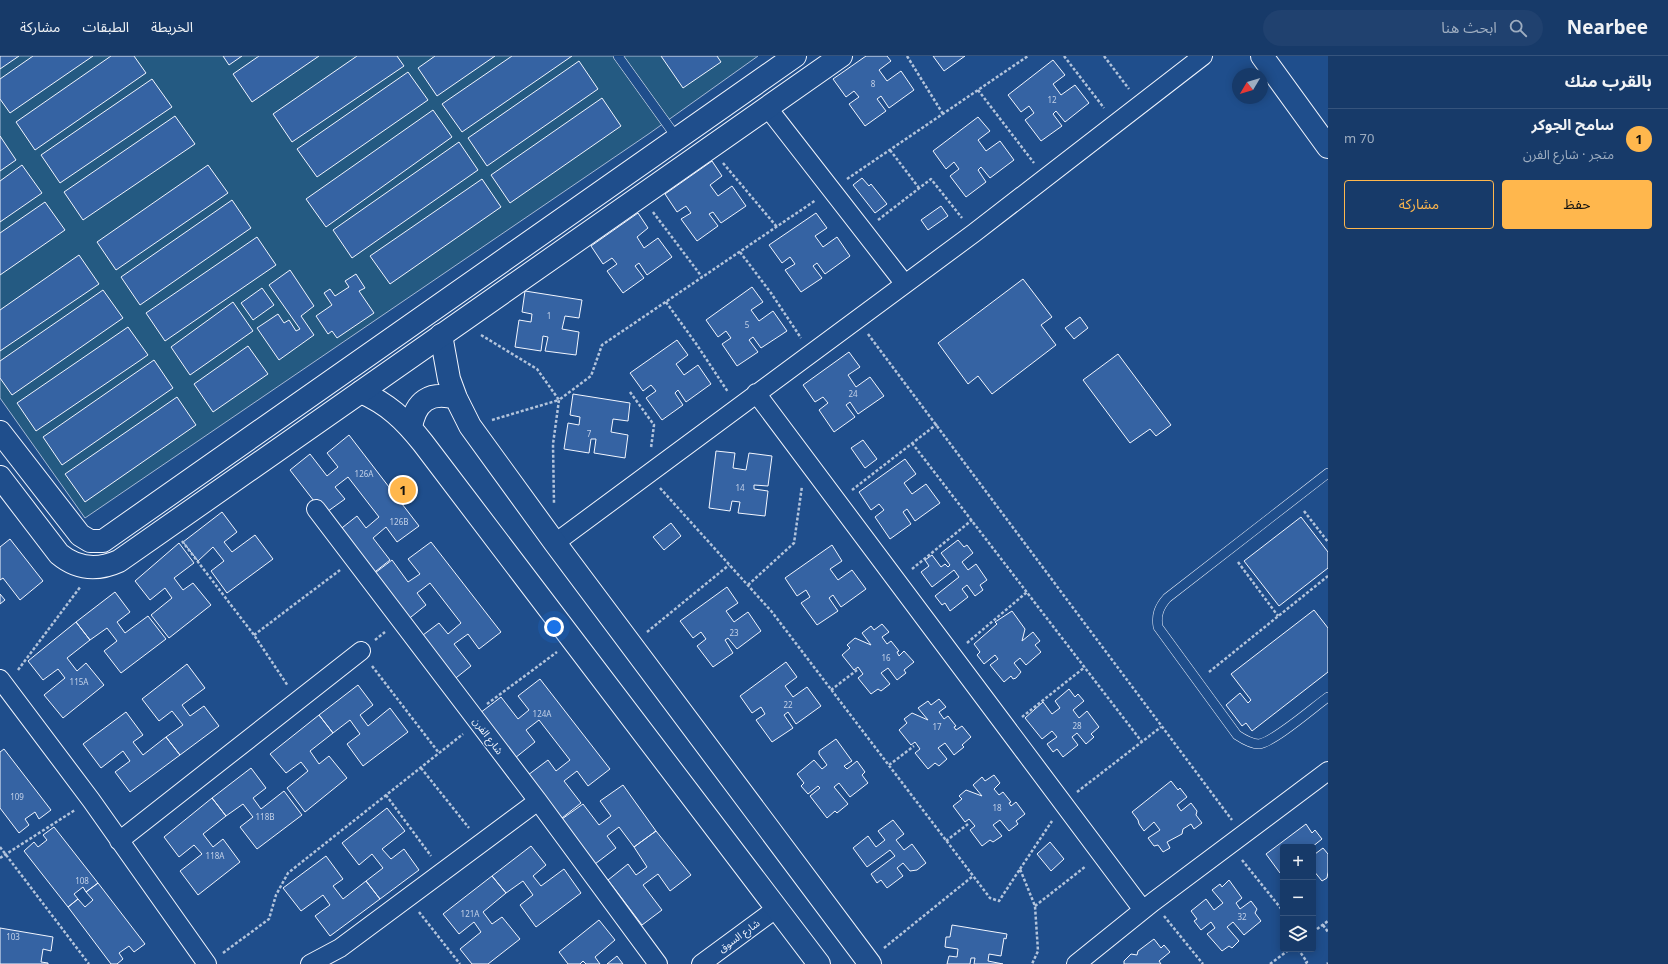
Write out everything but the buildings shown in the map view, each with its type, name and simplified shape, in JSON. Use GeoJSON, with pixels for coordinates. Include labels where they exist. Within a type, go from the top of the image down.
{"type":"FeatureCollection","features":[{"type":"Feature","properties":{"kind":"main road"},"geometry":{"type":"LineString","coordinates":[[0,432],[80,535],[90,541],[103,541],[795,56]]}},
{"type":"Feature","properties":{"kind":"main road"},"geometry":{"type":"LineString","coordinates":[[0,477],[59,554],[76,564],[95,568],[107,566],[119,561],[841,56]]}},
{"type":"Feature","properties":{"kind":"main road"},"geometry":{"type":"LineString","coordinates":[[1262,56],[1328,147]]}},
{"type":"Feature","properties":{"kind":"main road"},"geometry":{"type":"LineString","coordinates":[[441,335],[446,366],[456,398],[470,426],[555,543],[869,963]]}},
{"type":"Feature","properties":{"kind":"main road"},"geometry":{"type":"LineString","coordinates":[[361,392],[388,406],[411,428],[574,639],[820,964]]}},
{"type":"Feature","properties":{"kind":"main road"},"geometry":{"type":"LineString","coordinates":[[411,428],[412,416],[425,400],[435,396],[445,395],[456,398]]}},
{"type":"Feature","properties":{"kind":"street"},"geometry":{"type":"LineString","coordinates":[[555,543],[738,406],[974,233],[1204,56]]}},
{"type":"Feature","properties":{"kind":"street"},"geometry":{"type":"LineString","coordinates":[[767,107],[904,284]]}},
{"type":"Feature","properties":{"kind":"street"},"geometry":{"type":"LineString","coordinates":[[756,393],[1101,854],[1148,906]]}},
{"type":"Feature","properties":{"kind":"street","name":"شارع الفرن"},"geometry":{"type":"LineString","coordinates":[[316,509],[538,801],[658,964]]}},
{"type":"Feature","properties":{"kind":"street"},"geometry":{"type":"LineString","coordinates":[[119,841],[361,651]]}},
{"type":"Feature","properties":{"kind":"street"},"geometry":{"type":"LineString","coordinates":[[3,683],[91,800],[119,841],[214,960]]}},
{"type":"Feature","properties":{"kind":"street"},"geometry":{"type":"LineString","coordinates":[[1076,964],[1148,906],[1328,771]]}},
{"type":"Feature","properties":{"kind":"street"},"geometry":{"type":"LineString","coordinates":[[310,964],[340,948],[538,801]]}},
{"type":"Feature","properties":{"kind":"street","name":"شارع السوق"},"geometry":{"type":"LineString","coordinates":[[701,964],[777,908]]}},
{"type":"Feature","properties":{"kind":"lane"},"geometry":{"type":"LineString","coordinates":[[618,56],[678,138]]}},
{"type":"Feature","properties":{"kind":"lane"},"geometry":{"type":"LineString","coordinates":[[1328,474],[1167,598],[1158,611],[1157,619],[1158,627],[1237,734],[1247,741],[1260,744],[1274,737],[1328,697]]}},
{"type":"Feature","properties":{"kind":"path"},"geometry":{"type":"LineString","coordinates":[[907,56],[943,114]]}},
{"type":"Feature","properties":{"kind":"path"},"geometry":{"type":"LineString","coordinates":[[1064,56],[1117,124]]}},
{"type":"Feature","properties":{"kind":"path"},"geometry":{"type":"LineString","coordinates":[[1104,56],[1141,105]]}},
{"type":"Feature","properties":{"kind":"path"},"geometry":{"type":"LineString","coordinates":[[470,426],[559,400],[591,376],[602,345],[1025,57]]}},
{"type":"Feature","properties":{"kind":"path"},"geometry":{"type":"LineString","coordinates":[[978,90],[1046,178]]}},
{"type":"Feature","properties":{"kind":"path"},"geometry":{"type":"LineString","coordinates":[[710,148],[777,227]]}},
{"type":"Feature","properties":{"kind":"path"},"geometry":{"type":"LineString","coordinates":[[890,150],[919,188]]}},
{"type":"Feature","properties":{"kind":"path"},"geometry":{"type":"LineString","coordinates":[[863,231],[931,179],[974,233]]}},
{"type":"Feature","properties":{"kind":"path"},"geometry":{"type":"LineString","coordinates":[[641,196],[702,277]]}},
{"type":"Feature","properties":{"kind":"path"},"geometry":{"type":"LineString","coordinates":[[740,252],[771,293],[811,353]]}},
{"type":"Feature","properties":{"kind":"path"},"geometry":{"type":"LineString","coordinates":[[666,302],[738,406]]}},
{"type":"Feature","properties":{"kind":"path"},"geometry":{"type":"LineString","coordinates":[[857,319],[937,424],[1161,727],[1280,906]]}},
{"type":"Feature","properties":{"kind":"path"},"geometry":{"type":"LineString","coordinates":[[460,322],[537,369],[559,400],[553,444],[554,505]]}},
{"type":"Feature","properties":{"kind":"path"},"geometry":{"type":"LineString","coordinates":[[630,392],[654,425],[648,474],[772,612],[990,898],[999,901],[1064,803],[1161,727]]}},
{"type":"Feature","properties":{"kind":"path"},"geometry":{"type":"LineString","coordinates":[[837,501],[937,424]]}},
{"type":"Feature","properties":{"kind":"path"},"geometry":{"type":"LineString","coordinates":[[912,443],[1142,742]]}},
{"type":"Feature","properties":{"kind":"path"},"geometry":{"type":"LineString","coordinates":[[748,585],[794,543],[806,458]]}},
{"type":"Feature","properties":{"kind":"path"},"geometry":{"type":"LineString","coordinates":[[1295,499],[1328,542]]}},
{"type":"Feature","properties":{"kind":"path"},"geometry":{"type":"LineString","coordinates":[[897,580],[972,520]]}},
{"type":"Feature","properties":{"kind":"path"},"geometry":{"type":"LineString","coordinates":[[169,525],[254,635],[298,700]]}},
{"type":"Feature","properties":{"kind":"path"},"geometry":{"type":"LineString","coordinates":[[1229,550],[1278,616]]}},
{"type":"Feature","properties":{"kind":"path"},"geometry":{"type":"LineString","coordinates":[[254,635],[354,560]]}},
{"type":"Feature","properties":{"kind":"path"},"geometry":{"type":"LineString","coordinates":[[632,646],[729,565]]}},
{"type":"Feature","properties":{"kind":"path"},"geometry":{"type":"LineString","coordinates":[[3,683],[95,568]]}},
{"type":"Feature","properties":{"kind":"path"},"geometry":{"type":"LineString","coordinates":[[1198,681],[1328,576]]}},
{"type":"Feature","properties":{"kind":"path"},"geometry":{"type":"LineString","coordinates":[[953,655],[1027,592]]}},
{"type":"Feature","properties":{"kind":"path"},"geometry":{"type":"LineString","coordinates":[[400,620],[361,651],[439,753]]}},
{"type":"Feature","properties":{"kind":"path"},"geometry":{"type":"LineString","coordinates":[[214,960],[269,919],[276,895],[288,873],[421,768],[475,719],[574,639]]}},
{"type":"Feature","properties":{"kind":"path"},"geometry":{"type":"LineString","coordinates":[[1008,729],[1085,667]]}},
{"type":"Feature","properties":{"kind":"path"},"geometry":{"type":"LineString","coordinates":[[831,690],[857,670]]}},
{"type":"Feature","properties":{"kind":"path"},"geometry":{"type":"LineString","coordinates":[[889,765],[914,746]]}},
{"type":"Feature","properties":{"kind":"path"},"geometry":{"type":"LineString","coordinates":[[421,768],[481,843]]}},
{"type":"Feature","properties":{"kind":"path"},"geometry":{"type":"LineString","coordinates":[[386,795],[443,871]]}},
{"type":"Feature","properties":{"kind":"path"},"geometry":{"type":"LineString","coordinates":[[0,858],[91,800]]}},
{"type":"Feature","properties":{"kind":"path"},"geometry":{"type":"LineString","coordinates":[[946,841],[968,824]]}},
{"type":"Feature","properties":{"kind":"path"},"geometry":{"type":"LineString","coordinates":[[0,847],[88,964]]}},
{"type":"Feature","properties":{"kind":"path"},"geometry":{"type":"LineString","coordinates":[[1035,906],[1101,854]]}},
{"type":"Feature","properties":{"kind":"path"},"geometry":{"type":"LineString","coordinates":[[1020,869],[1035,906],[1038,951],[1032,964]]}},
{"type":"Feature","properties":{"kind":"path"},"geometry":{"type":"LineString","coordinates":[[869,963],[973,876]]}},
{"type":"Feature","properties":{"kind":"path"},"geometry":{"type":"LineString","coordinates":[[408,897],[460,964]]}},
{"type":"Feature","properties":{"kind":"path"},"geometry":{"type":"LineString","coordinates":[[1148,906],[1203,964]]}},
{"type":"Feature","properties":{"kind":"path"},"geometry":{"type":"LineString","coordinates":[[1316,930],[1328,921]]}},
{"type":"Feature","properties":{"kind":"path"},"geometry":{"type":"LineString","coordinates":[[1323,925],[1328,932]]}},
{"type":"Feature","properties":{"kind":"path"},"geometry":{"type":"LineString","coordinates":[[1270,964],[1286,952]]}},
{"type":"Feature","properties":{"kind":"path"},"geometry":{"type":"LineString","coordinates":[[1300,952],[1307,962],[1305,964]]}},
{"type":"Feature","properties":{"kind":"shaded area"},"geometry":{"type":"Polygon","coordinates":[[[0,56],[758,56],[650,133],[85,518],[0,398],[0,56]]]}},
{"type":"Feature","properties":{"kind":"place","name":"سامح الجوكر"},"geometry":{"type":"Point","coordinates":[403,490]}}]}
